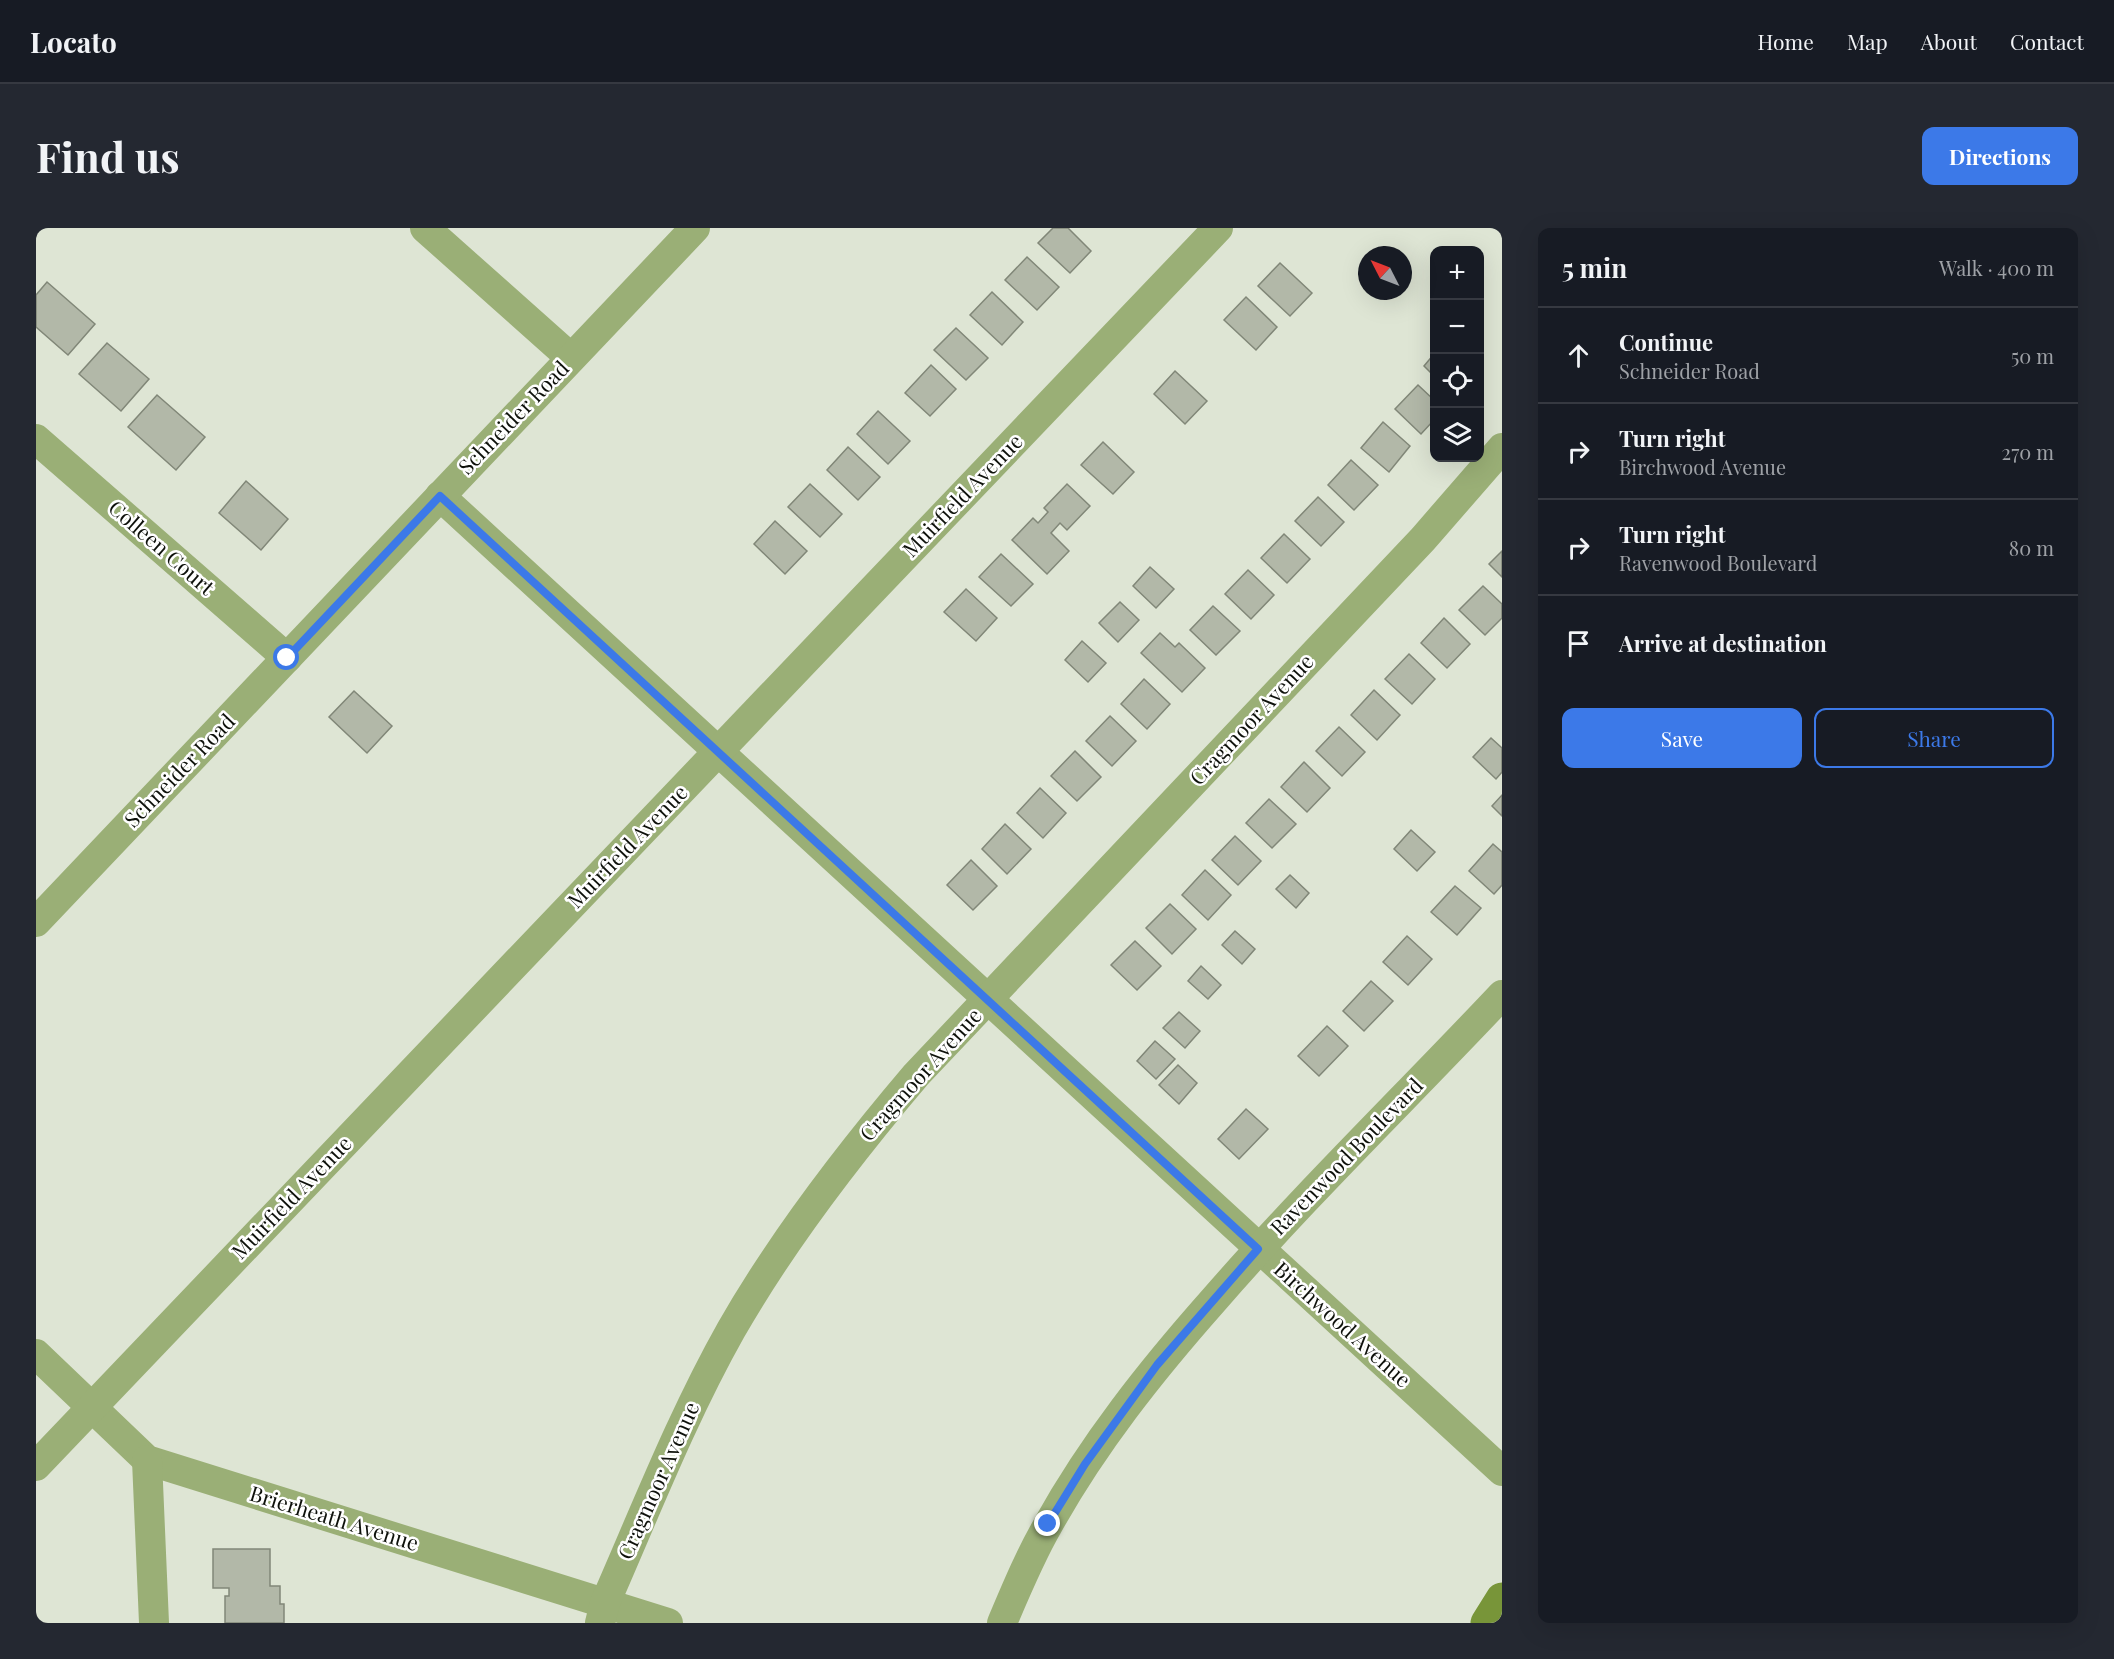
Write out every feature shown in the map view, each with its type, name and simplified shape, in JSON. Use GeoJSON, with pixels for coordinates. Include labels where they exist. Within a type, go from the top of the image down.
{"type":"FeatureCollection","features":[{"type":"Feature","properties":{"kind":"street"},"geometry":{"type":"LineString","coordinates":[[425,228],[572,358]]}},
{"type":"Feature","properties":{"kind":"street","name":"Schneider Road"},"geometry":{"type":"LineString","coordinates":[[36,922],[695,228]]}},
{"type":"Feature","properties":{"kind":"street","name":"Muirfield Avenue"},"geometry":{"type":"LineString","coordinates":[[36,1466],[1218,228]]}},
{"type":"Feature","properties":{"kind":"street","name":"Colleen Court"},"geometry":{"type":"LineString","coordinates":[[36,439],[287,658]]}},
{"type":"Feature","properties":{"kind":"street","name":"Cragmoor Avenue"},"geometry":{"type":"LineString","coordinates":[[603,1613],[696,1399],[731,1331],[770,1266],[880,1116],[916,1075],[1423,538],[1502,448]]}},
{"type":"Feature","properties":{"kind":"street","name":"Birchwood Avenue"},"geometry":{"type":"LineString","coordinates":[[440,496],[1502,1471]]}},
{"type":"Feature","properties":{"kind":"street","name":"Ravenwood Boulevard"},"geometry":{"type":"LineString","coordinates":[[1002,1623],[1048,1524],[1085,1464],[1157,1365],[1258,1249],[1502,995]]}},
{"type":"Feature","properties":{"kind":"street","name":"Brierheath Avenue"},"geometry":{"type":"LineString","coordinates":[[36,1354],[147,1461],[603,1613],[668,1623]]}},
{"type":"Feature","properties":{"kind":"street"},"geometry":{"type":"LineString","coordinates":[[147,1461],[154,1623]]}},
{"type":"Feature","properties":{"kind":"street"},"geometry":{"type":"LineString","coordinates":[[1487,1623],[1502,1599]]}},
{"type":"Feature","properties":{"kind":"building"},"geometry":{"type":"Polygon","coordinates":[[[1053,228],[1068,228],[1091,251],[1070,273],[1038,243],[1053,228]]]}},
{"type":"Feature","properties":{"kind":"building"},"geometry":{"type":"Polygon","coordinates":[[[1027,257],[1059,287],[1037,310],[1005,280],[1027,257]]]}},
{"type":"Feature","properties":{"kind":"building"},"geometry":{"type":"Polygon","coordinates":[[[1280,263],[1312,293],[1290,316],[1258,286],[1280,263]]]}},
{"type":"Feature","properties":{"kind":"building"},"geometry":{"type":"Polygon","coordinates":[[[47,282],[95,324],[68,355],[36,327],[36,295],[47,282]]]}},
{"type":"Feature","properties":{"kind":"building"},"geometry":{"type":"Polygon","coordinates":[[[992,292],[1023,322],[1002,345],[970,315],[992,292]]]}},
{"type":"Feature","properties":{"kind":"building"},"geometry":{"type":"Polygon","coordinates":[[[1246,297],[1277,327],[1256,350],[1224,320],[1246,297]]]}},
{"type":"Feature","properties":{"kind":"building"},"geometry":{"type":"Polygon","coordinates":[[[956,328],[988,358],[966,380],[934,350],[956,328]]]}},
{"type":"Feature","properties":{"kind":"building"},"geometry":{"type":"Polygon","coordinates":[[[107,343],[149,379],[121,411],[79,374],[107,343]]]}},
{"type":"Feature","properties":{"kind":"building"},"geometry":{"type":"Polygon","coordinates":[[[1430,359],[1430,372],[1424,366],[1430,359]]]}},
{"type":"Feature","properties":{"kind":"building"},"geometry":{"type":"Polygon","coordinates":[[[931,365],[956,389],[930,416],[905,393],[931,365]]]}},
{"type":"Feature","properties":{"kind":"building"},"geometry":{"type":"Polygon","coordinates":[[[1175,371],[1207,401],[1185,424],[1154,394],[1175,371]]]}},
{"type":"Feature","properties":{"kind":"building"},"geometry":{"type":"Polygon","coordinates":[[[1418,385],[1430,396],[1430,424],[1421,434],[1395,409],[1418,385]]]}},
{"type":"Feature","properties":{"kind":"building"},"geometry":{"type":"Polygon","coordinates":[[[157,395],[205,437],[176,470],[128,427],[157,395]]]}},
{"type":"Feature","properties":{"kind":"building"},"geometry":{"type":"Polygon","coordinates":[[[878,411],[910,441],[888,464],[857,434],[878,411]]]}},
{"type":"Feature","properties":{"kind":"building"},"geometry":{"type":"Polygon","coordinates":[[[1383,422],[1410,446],[1389,472],[1361,448],[1383,422]]]}},
{"type":"Feature","properties":{"kind":"building"},"geometry":{"type":"Polygon","coordinates":[[[1103,442],[1134,472],[1113,494],[1081,465],[1103,442]]]}},
{"type":"Feature","properties":{"kind":"building"},"geometry":{"type":"Polygon","coordinates":[[[848,447],[880,477],[858,500],[827,470],[848,447]]]}},
{"type":"Feature","properties":{"kind":"building"},"geometry":{"type":"Polygon","coordinates":[[[1351,460],[1378,485],[1354,510],[1328,485],[1351,460]]]}},
{"type":"Feature","properties":{"kind":"building"},"geometry":{"type":"Polygon","coordinates":[[[246,481],[288,519],[261,550],[219,513],[246,481]]]}},
{"type":"Feature","properties":{"kind":"building"},"geometry":{"type":"Polygon","coordinates":[[[810,484],[842,514],[820,537],[788,507],[810,484]]]}},
{"type":"Feature","properties":{"kind":"building"},"geometry":{"type":"Polygon","coordinates":[[[1067,484],[1090,506],[1067,530],[1060,523],[1051,533],[1069,551],[1047,574],[1012,540],[1033,518],[1038,523],[1048,512],[1044,508],[1067,484]]]}},
{"type":"Feature","properties":{"kind":"building"},"geometry":{"type":"Polygon","coordinates":[[[1318,497],[1344,522],[1321,546],[1295,521],[1318,497]]]}},
{"type":"Feature","properties":{"kind":"building"},"geometry":{"type":"Polygon","coordinates":[[[775,521],[807,551],[785,574],[754,544],[775,521]]]}},
{"type":"Feature","properties":{"kind":"building"},"geometry":{"type":"Polygon","coordinates":[[[1284,534],[1310,559],[1287,583],[1261,558],[1284,534]]]}},
{"type":"Feature","properties":{"kind":"building"},"geometry":{"type":"Polygon","coordinates":[[[1502,551],[1502,577],[1489,564],[1502,551]]]}},
{"type":"Feature","properties":{"kind":"building"},"geometry":{"type":"Polygon","coordinates":[[[1001,554],[1033,584],[1011,606],[979,577],[1001,554]]]}},
{"type":"Feature","properties":{"kind":"building"},"geometry":{"type":"Polygon","coordinates":[[[1150,567],[1174,589],[1156,608],[1133,586],[1150,567]]]}},
{"type":"Feature","properties":{"kind":"building"},"geometry":{"type":"Polygon","coordinates":[[[1248,570],[1274,595],[1251,619],[1225,594],[1248,570]]]}},
{"type":"Feature","properties":{"kind":"building"},"geometry":{"type":"Polygon","coordinates":[[[1483,586],[1502,604],[1502,618],[1485,635],[1459,610],[1483,586]]]}},
{"type":"Feature","properties":{"kind":"building"},"geometry":{"type":"Polygon","coordinates":[[[966,589],[997,618],[976,641],[944,612],[966,589]]]}},
{"type":"Feature","properties":{"kind":"building"},"geometry":{"type":"Polygon","coordinates":[[[1120,602],[1139,620],[1118,642],[1099,623],[1120,602]]]}},
{"type":"Feature","properties":{"kind":"building"},"geometry":{"type":"Polygon","coordinates":[[[1213,606],[1240,631],[1216,655],[1190,630],[1213,606]]]}},
{"type":"Feature","properties":{"kind":"building"},"geometry":{"type":"Polygon","coordinates":[[[1444,618],[1470,644],[1447,668],[1421,643],[1444,618]]]}},
{"type":"Feature","properties":{"kind":"building"},"geometry":{"type":"Polygon","coordinates":[[[1160,633],[1175,647],[1179,643],[1205,668],[1182,692],[1141,653],[1160,633]]]}},
{"type":"Feature","properties":{"kind":"building"},"geometry":{"type":"Polygon","coordinates":[[[1082,641],[1106,663],[1088,682],[1065,660],[1082,641]]]}},
{"type":"Feature","properties":{"kind":"building"},"geometry":{"type":"Polygon","coordinates":[[[1409,654],[1435,679],[1412,704],[1385,679],[1409,654]]]}},
{"type":"Feature","properties":{"kind":"building"},"geometry":{"type":"Polygon","coordinates":[[[1144,679],[1170,704],[1147,729],[1121,704],[1144,679]]]}},
{"type":"Feature","properties":{"kind":"building"},"geometry":{"type":"Polygon","coordinates":[[[1374,690],[1400,715],[1377,740],[1351,715],[1374,690]]]}},
{"type":"Feature","properties":{"kind":"building"},"geometry":{"type":"Polygon","coordinates":[[[354,691],[392,726],[367,753],[329,717],[354,691]]]}},
{"type":"Feature","properties":{"kind":"building"},"geometry":{"type":"Polygon","coordinates":[[[1110,716],[1136,741],[1112,766],[1086,741],[1110,716]]]}},
{"type":"Feature","properties":{"kind":"building"},"geometry":{"type":"Polygon","coordinates":[[[1339,727],[1365,752],[1342,776],[1316,751],[1339,727]]]}},
{"type":"Feature","properties":{"kind":"building"},"geometry":{"type":"Polygon","coordinates":[[[1491,738],[1502,748],[1502,772],[1496,779],[1473,757],[1491,738]]]}},
{"type":"Feature","properties":{"kind":"building"},"geometry":{"type":"Polygon","coordinates":[[[1075,751],[1101,777],[1077,801],[1051,776],[1075,751]]]}},
{"type":"Feature","properties":{"kind":"building"},"geometry":{"type":"Polygon","coordinates":[[[1304,762],[1330,788],[1307,812],[1281,787],[1304,762]]]}},
{"type":"Feature","properties":{"kind":"building"},"geometry":{"type":"Polygon","coordinates":[[[1040,788],[1066,813],[1043,838],[1017,813],[1040,788]]]}},
{"type":"Feature","properties":{"kind":"building"},"geometry":{"type":"Polygon","coordinates":[[[1502,795],[1502,816],[1492,806],[1502,795]]]}},
{"type":"Feature","properties":{"kind":"building"},"geometry":{"type":"Polygon","coordinates":[[[1269,799],[1296,824],[1272,848],[1246,823],[1269,799]]]}},
{"type":"Feature","properties":{"kind":"building"},"geometry":{"type":"Polygon","coordinates":[[[1005,824],[1031,849],[1007,874],[982,849],[1005,824]]]}},
{"type":"Feature","properties":{"kind":"building"},"geometry":{"type":"Polygon","coordinates":[[[1411,830],[1435,852],[1417,871],[1394,849],[1411,830]]]}},
{"type":"Feature","properties":{"kind":"building"},"geometry":{"type":"Polygon","coordinates":[[[1235,836],[1261,861],[1238,885],[1212,860],[1235,836]]]}},
{"type":"Feature","properties":{"kind":"building"},"geometry":{"type":"Polygon","coordinates":[[[1493,844],[1502,852],[1502,885],[1494,894],[1469,871],[1493,844]]]}},
{"type":"Feature","properties":{"kind":"building"},"geometry":{"type":"Polygon","coordinates":[[[971,860],[997,886],[973,910],[947,885],[971,860]]]}},
{"type":"Feature","properties":{"kind":"building"},"geometry":{"type":"Polygon","coordinates":[[[1205,870],[1231,895],[1208,920],[1182,895],[1205,870]]]}},
{"type":"Feature","properties":{"kind":"building"},"geometry":{"type":"Polygon","coordinates":[[[1290,875],[1309,893],[1296,908],[1276,889],[1290,875]]]}},
{"type":"Feature","properties":{"kind":"building"},"geometry":{"type":"Polygon","coordinates":[[[1455,886],[1481,908],[1457,935],[1431,912],[1455,886]]]}},
{"type":"Feature","properties":{"kind":"building"},"geometry":{"type":"Polygon","coordinates":[[[1170,904],[1196,929],[1172,954],[1146,928],[1170,904]]]}},
{"type":"Feature","properties":{"kind":"building"},"geometry":{"type":"Polygon","coordinates":[[[1235,931],[1255,949],[1242,964],[1222,945],[1235,931]]]}},
{"type":"Feature","properties":{"kind":"building"},"geometry":{"type":"Polygon","coordinates":[[[1407,936],[1432,959],[1408,985],[1383,962],[1407,936]]]}},
{"type":"Feature","properties":{"kind":"building"},"geometry":{"type":"Polygon","coordinates":[[[1135,941],[1161,966],[1137,990],[1111,965],[1135,941]]]}},
{"type":"Feature","properties":{"kind":"building"},"geometry":{"type":"Polygon","coordinates":[[[1201,966],[1221,985],[1208,999],[1188,981],[1201,966]]]}},
{"type":"Feature","properties":{"kind":"building"},"geometry":{"type":"Polygon","coordinates":[[[1371,981],[1393,1001],[1364,1031],[1343,1011],[1371,981]]]}},
{"type":"Feature","properties":{"kind":"building"},"geometry":{"type":"Polygon","coordinates":[[[1179,1012],[1200,1031],[1185,1048],[1163,1028],[1179,1012]]]}},
{"type":"Feature","properties":{"kind":"building"},"geometry":{"type":"Polygon","coordinates":[[[1327,1026],[1348,1046],[1319,1076],[1298,1056],[1327,1026]]]}},
{"type":"Feature","properties":{"kind":"building"},"geometry":{"type":"Polygon","coordinates":[[[1155,1041],[1175,1059],[1156,1079],[1137,1061],[1155,1041]]]}},
{"type":"Feature","properties":{"kind":"building"},"geometry":{"type":"Polygon","coordinates":[[[1178,1065],[1197,1083],[1179,1104],[1159,1085],[1178,1065]]]}},
{"type":"Feature","properties":{"kind":"building"},"geometry":{"type":"Polygon","coordinates":[[[1246,1109],[1268,1129],[1239,1159],[1218,1139],[1246,1109]]]}},
{"type":"Feature","properties":{"kind":"building"},"geometry":{"type":"Polygon","coordinates":[[[213,1549],[270,1549],[270,1586],[280,1586],[280,1604],[284,1604],[284,1623],[225,1623],[225,1596],[229,1596],[229,1588],[213,1588],[213,1549]]]}},
{"type":"Feature","properties":{"kind":"route"},"geometry":{"type":"LineString","coordinates":[[287,658],[440,496],[1258,1249],[1157,1365],[1085,1464],[1048,1524]]}}]}
